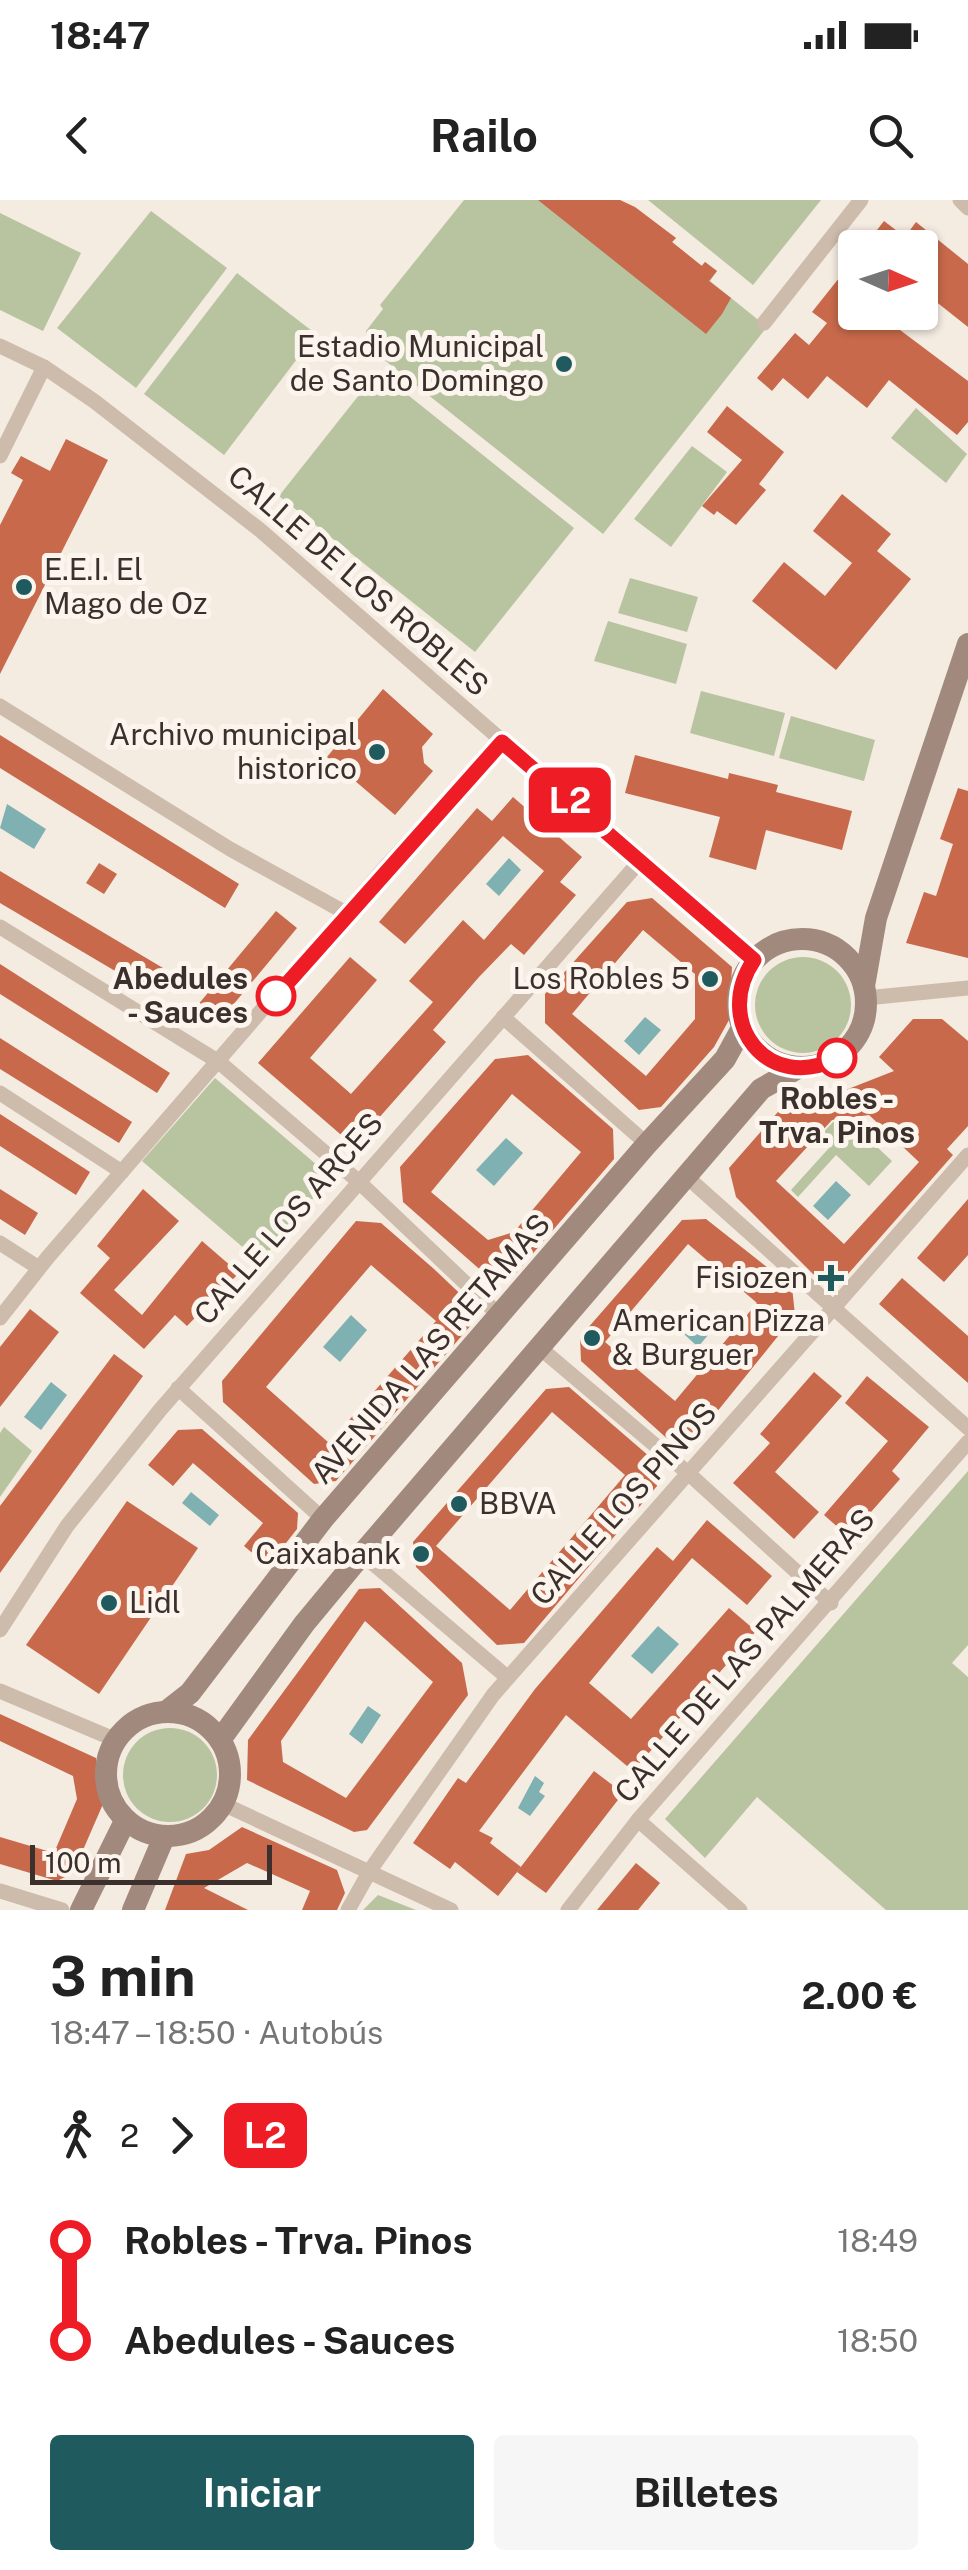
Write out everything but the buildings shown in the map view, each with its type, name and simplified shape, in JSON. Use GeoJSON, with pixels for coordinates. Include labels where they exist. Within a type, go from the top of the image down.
{"type":"FeatureCollection","features":[{"type":"Feature","properties":{"kind":"street"},"geometry":{"type":"LineString","coordinates":[[764,322],[861,200]]}},
{"type":"Feature","properties":{"kind":"street"},"geometry":{"type":"LineString","coordinates":[[960,200],[968,208]]}},
{"type":"Feature","properties":{"kind":"street","name":"CALLE DE LOS ROBLES"},"geometry":{"type":"LineString","coordinates":[[0,346],[44,368],[260,530],[754,960]]}},
{"type":"Feature","properties":{"kind":"street"},"geometry":{"type":"LineString","coordinates":[[0,456],[44,368]]}},
{"type":"Feature","properties":{"kind":"street"},"geometry":{"type":"LineString","coordinates":[[220,1740],[304,1624],[362,1554],[761,1088],[798,1068],[828,1062],[846,1050],[858,1035],[876,918],[968,644]]}},
{"type":"Feature","properties":{"kind":"street"},"geometry":{"type":"LineString","coordinates":[[0,706],[230,849],[346,913]]}},
{"type":"Feature","properties":{"kind":"street"},"geometry":{"type":"LineString","coordinates":[[0,1318],[346,913],[502,742]]}},
{"type":"Feature","properties":{"kind":"street","name":"CALLE LOS ARCES"},"geometry":{"type":"LineString","coordinates":[[0,1630],[68,1526],[178,1388],[640,860]]}},
{"type":"Feature","properties":{"kind":"street"},"geometry":{"type":"LineString","coordinates":[[834,947],[876,918]]}},
{"type":"Feature","properties":{"kind":"street"},"geometry":{"type":"LineString","coordinates":[[0,927],[218,1062],[358,1181],[500,1316]]}},
{"type":"Feature","properties":{"kind":"street"},"geometry":{"type":"LineString","coordinates":[[798,1068],[764,1056],[742,1028],[738,992],[754,960],[771,946],[792,939],[834,947],[847,957],[865,992]]}},
{"type":"Feature","properties":{"kind":"street"},"geometry":{"type":"LineString","coordinates":[[865,992],[968,988]]}},
{"type":"Feature","properties":{"kind":"street"},"geometry":{"type":"LineString","coordinates":[[502,1017],[647,1144]]}},
{"type":"Feature","properties":{"kind":"street","name":"AVENIDA LAS RETAMAS"},"geometry":{"type":"LineString","coordinates":[[167,1711],[190,1693],[323,1519],[647,1144],[726,1059],[742,1028]]}},
{"type":"Feature","properties":{"kind":"street"},"geometry":{"type":"LineString","coordinates":[[0,1094],[122,1172]]}},
{"type":"Feature","properties":{"kind":"street","name":"CALLE LOS PINOS"},"geometry":{"type":"LineString","coordinates":[[348,1910],[371,1870],[508,1678],[968,1155]]}},
{"type":"Feature","properties":{"kind":"street"},"geometry":{"type":"LineString","coordinates":[[687,1177],[968,1428]]}},
{"type":"Feature","properties":{"kind":"street"},"geometry":{"type":"LineString","coordinates":[[0,1243],[39,1268]]}},
{"type":"Feature","properties":{"kind":"street"},"geometry":{"type":"LineString","coordinates":[[540,1348],[688,1474],[830,1603]]}},
{"type":"Feature","properties":{"kind":"street"},"geometry":{"type":"LineString","coordinates":[[178,1388],[323,1519]]}},
{"type":"Feature","properties":{"kind":"street","name":"CALLE DE LAS PALMERAS"},"geometry":{"type":"LineString","coordinates":[[568,1910],[638,1820],[968,1442]]}},
{"type":"Feature","properties":{"kind":"street"},"geometry":{"type":"LineString","coordinates":[[362,1554],[508,1678]]}},
{"type":"Feature","properties":{"kind":"street"},"geometry":{"type":"LineString","coordinates":[[0,1691],[116,1740]]}},
{"type":"Feature","properties":{"kind":"street"},"geometry":{"type":"LineString","coordinates":[[167,1711],[197,1720],[220,1740],[230,1772],[223,1804],[198,1829],[164,1837],[126,1821],[106,1786],[105,1766],[116,1740],[134,1721],[167,1711]]}},
{"type":"Feature","properties":{"kind":"street"},"geometry":{"type":"LineString","coordinates":[[223,1804],[451,1910]]}},
{"type":"Feature","properties":{"kind":"street"},"geometry":{"type":"LineString","coordinates":[[638,1820],[740,1910]]}},
{"type":"Feature","properties":{"kind":"street"},"geometry":{"type":"LineString","coordinates":[[81,1910],[126,1821]]}},
{"type":"Feature","properties":{"kind":"street"},"geometry":{"type":"LineString","coordinates":[[134,1910],[164,1837]]}},
{"type":"Feature","properties":{"kind":"street"},"geometry":{"type":"LineString","coordinates":[[0,1892],[62,1910]]}},
{"type":"Feature","properties":{"kind":"green space","name":"Estadio Municipal de Santo Domingo"},"geometry":{"type":"Polygon","coordinates":[[[464,200],[620,200],[676,238],[672,242],[701,266],[705,262],[717,271],[710,281],[767,327],[603,534],[368,347],[366,331],[383,309],[380,305],[464,200]]]}},
{"type":"Feature","properties":{"kind":"green space"},"geometry":{"type":"Polygon","coordinates":[[[648,200],[821,200],[753,285],[648,200]]]}},
{"type":"Feature","properties":{"kind":"green space"},"geometry":{"type":"Polygon","coordinates":[[[151,211],[227,268],[136,388],[57,328],[151,211]]]}},
{"type":"Feature","properties":{"kind":"green space"},"geometry":{"type":"Polygon","coordinates":[[[0,213],[81,253],[43,331],[0,310],[0,213]]]}},
{"type":"Feature","properties":{"kind":"green space"},"geometry":{"type":"Polygon","coordinates":[[[237,273],[316,334],[224,455],[144,394],[237,273]]]}},
{"type":"Feature","properties":{"kind":"green space"},"geometry":{"type":"Polygon","coordinates":[[[378,371],[574,528],[475,652],[279,496],[378,371]]]}},
{"type":"Feature","properties":{"kind":"green space"},"geometry":{"type":"Polygon","coordinates":[[[916,408],[967,454],[946,483],[891,438],[916,408]]]}},
{"type":"Feature","properties":{"kind":"green space"},"geometry":{"type":"Polygon","coordinates":[[[692,446],[727,472],[671,547],[634,519],[692,446]]]}},
{"type":"Feature","properties":{"kind":"green space"},"geometry":{"type":"Polygon","coordinates":[[[630,578],[698,597],[687,632],[618,613],[630,578]]]}},
{"type":"Feature","properties":{"kind":"green space"},"geometry":{"type":"Polygon","coordinates":[[[608,621],[687,644],[676,684],[594,661],[608,621]]]}},
{"type":"Feature","properties":{"kind":"green space"},"geometry":{"type":"Polygon","coordinates":[[[701,691],[785,713],[774,756],[690,733],[701,691]]]}},
{"type":"Feature","properties":{"kind":"green space"},"geometry":{"type":"Polygon","coordinates":[[[791,716],[875,740],[864,781],[779,758],[791,716]]]}},
{"type":"Feature","properties":{"kind":"green space"},"geometry":{"type":"Polygon","coordinates":[[[803,957],[821,961],[837,971],[847,987],[851,1005],[847,1023],[837,1039],[821,1049],[803,1053],[785,1049],[769,1039],[759,1023],[755,1005],[759,987],[769,971],[785,961],[803,957]]]}},
{"type":"Feature","properties":{"kind":"green space"},"geometry":{"type":"Polygon","coordinates":[[[215,1078],[331,1177],[260,1262],[142,1161],[215,1078]]]}},
{"type":"Feature","properties":{"kind":"green space"},"geometry":{"type":"Polygon","coordinates":[[[849,1121],[892,1161],[869,1186],[836,1155],[798,1197],[791,1190],[829,1148],[819,1137],[833,1122],[849,1121]]]}},
{"type":"Feature","properties":{"kind":"green space"},"geometry":{"type":"Polygon","coordinates":[[[4,1427],[32,1451],[0,1497],[0,1433],[4,1427]]]}},
{"type":"Feature","properties":{"kind":"green space"},"geometry":{"type":"Polygon","coordinates":[[[968,1471],[968,1645],[952,1663],[968,1677],[968,1910],[886,1910],[757,1797],[705,1858],[665,1819],[968,1471]]]}},
{"type":"Feature","properties":{"kind":"green space"},"geometry":{"type":"Polygon","coordinates":[[[161,1728],[179,1728],[204,1741],[214,1757],[214,1793],[204,1809],[179,1822],[161,1822],[136,1809],[123,1784],[123,1766],[136,1741],[161,1728]]]}},
{"type":"Feature","properties":{"kind":"green space"},"geometry":{"type":"Polygon","coordinates":[[[378,1895],[416,1910],[363,1910],[378,1895]]]}},
{"type":"Feature","properties":{"kind":"water"},"geometry":{"type":"Polygon","coordinates":[[[7,804],[46,829],[34,849],[0,828],[7,804]]]}},
{"type":"Feature","properties":{"kind":"water"},"geometry":{"type":"Polygon","coordinates":[[[509,858],[521,870],[499,896],[486,884],[509,858]]]}},
{"type":"Feature","properties":{"kind":"water"},"geometry":{"type":"Polygon","coordinates":[[[645,1017],[661,1030],[639,1055],[624,1041],[645,1017]]]}},
{"type":"Feature","properties":{"kind":"water"},"geometry":{"type":"Polygon","coordinates":[[[506,1138],[523,1153],[494,1186],[476,1170],[506,1138]]]}},
{"type":"Feature","properties":{"kind":"water"},"geometry":{"type":"Polygon","coordinates":[[[836,1181],[851,1195],[828,1220],[813,1206],[836,1181]]]}},
{"type":"Feature","properties":{"kind":"water"},"geometry":{"type":"Polygon","coordinates":[[[682,1311],[709,1334],[698,1347],[672,1323],[682,1311]]]}},
{"type":"Feature","properties":{"kind":"water"},"geometry":{"type":"Polygon","coordinates":[[[351,1315],[367,1330],[340,1362],[323,1347],[351,1315]]]}},
{"type":"Feature","properties":{"kind":"water"},"geometry":{"type":"Polygon","coordinates":[[[51,1382],[67,1395],[41,1430],[24,1417],[51,1382]]]}},
{"type":"Feature","properties":{"kind":"water"},"geometry":{"type":"Polygon","coordinates":[[[191,1492],[219,1515],[210,1526],[182,1503],[191,1492]]]}},
{"type":"Feature","properties":{"kind":"water"},"geometry":{"type":"Polygon","coordinates":[[[658,1626],[679,1644],[652,1674],[631,1656],[658,1626]]]}},
{"type":"Feature","properties":{"kind":"water"},"geometry":{"type":"Polygon","coordinates":[[[368,1706],[381,1715],[362,1744],[349,1734],[368,1706]]]}},
{"type":"Feature","properties":{"kind":"water"},"geometry":{"type":"Polygon","coordinates":[[[535,1776],[544,1783],[539,1792],[545,1796],[530,1816],[518,1808],[535,1776]]]}},
{"type":"Feature","properties":{"kind":"bus line","name":"L2"},"geometry":{"type":"LineString","coordinates":[[276,996],[390,863],[502,742],[754,960],[738,992],[742,1028],[751,1044],[764,1056],[798,1068],[818,1066],[837,1058]]}},
{"type":"Feature","properties":{"kind":"place","name":"Estadio Municipal de Santo Domingo"},"geometry":{"type":"Point","coordinates":[564,364]}},
{"type":"Feature","properties":{"kind":"place","name":"E.E.I. El Mago de Oz"},"geometry":{"type":"Point","coordinates":[24,587]}},
{"type":"Feature","properties":{"kind":"place","name":"Archivo municipal historico"},"geometry":{"type":"Point","coordinates":[377,752]}},
{"type":"Feature","properties":{"kind":"place","name":"Los Robles 5"},"geometry":{"type":"Point","coordinates":[710,979]}},
{"type":"Feature","properties":{"kind":"place","name":"Abedules - Sauces"},"geometry":{"type":"Point","coordinates":[276,996]}},
{"type":"Feature","properties":{"kind":"place","name":"Robles - Trva. Pinos"},"geometry":{"type":"Point","coordinates":[837,1058]}},
{"type":"Feature","properties":{"kind":"place","name":"Fisiozen"},"geometry":{"type":"Point","coordinates":[831,1278]}},
{"type":"Feature","properties":{"kind":"place","name":"American Pizza & Burguer"},"geometry":{"type":"Point","coordinates":[592,1338]}},
{"type":"Feature","properties":{"kind":"place","name":"BBVA"},"geometry":{"type":"Point","coordinates":[459,1504]}},
{"type":"Feature","properties":{"kind":"place","name":"Caixabank"},"geometry":{"type":"Point","coordinates":[421,1554]}},
{"type":"Feature","properties":{"kind":"place","name":"Lidl"},"geometry":{"type":"Point","coordinates":[109,1603]}}]}
